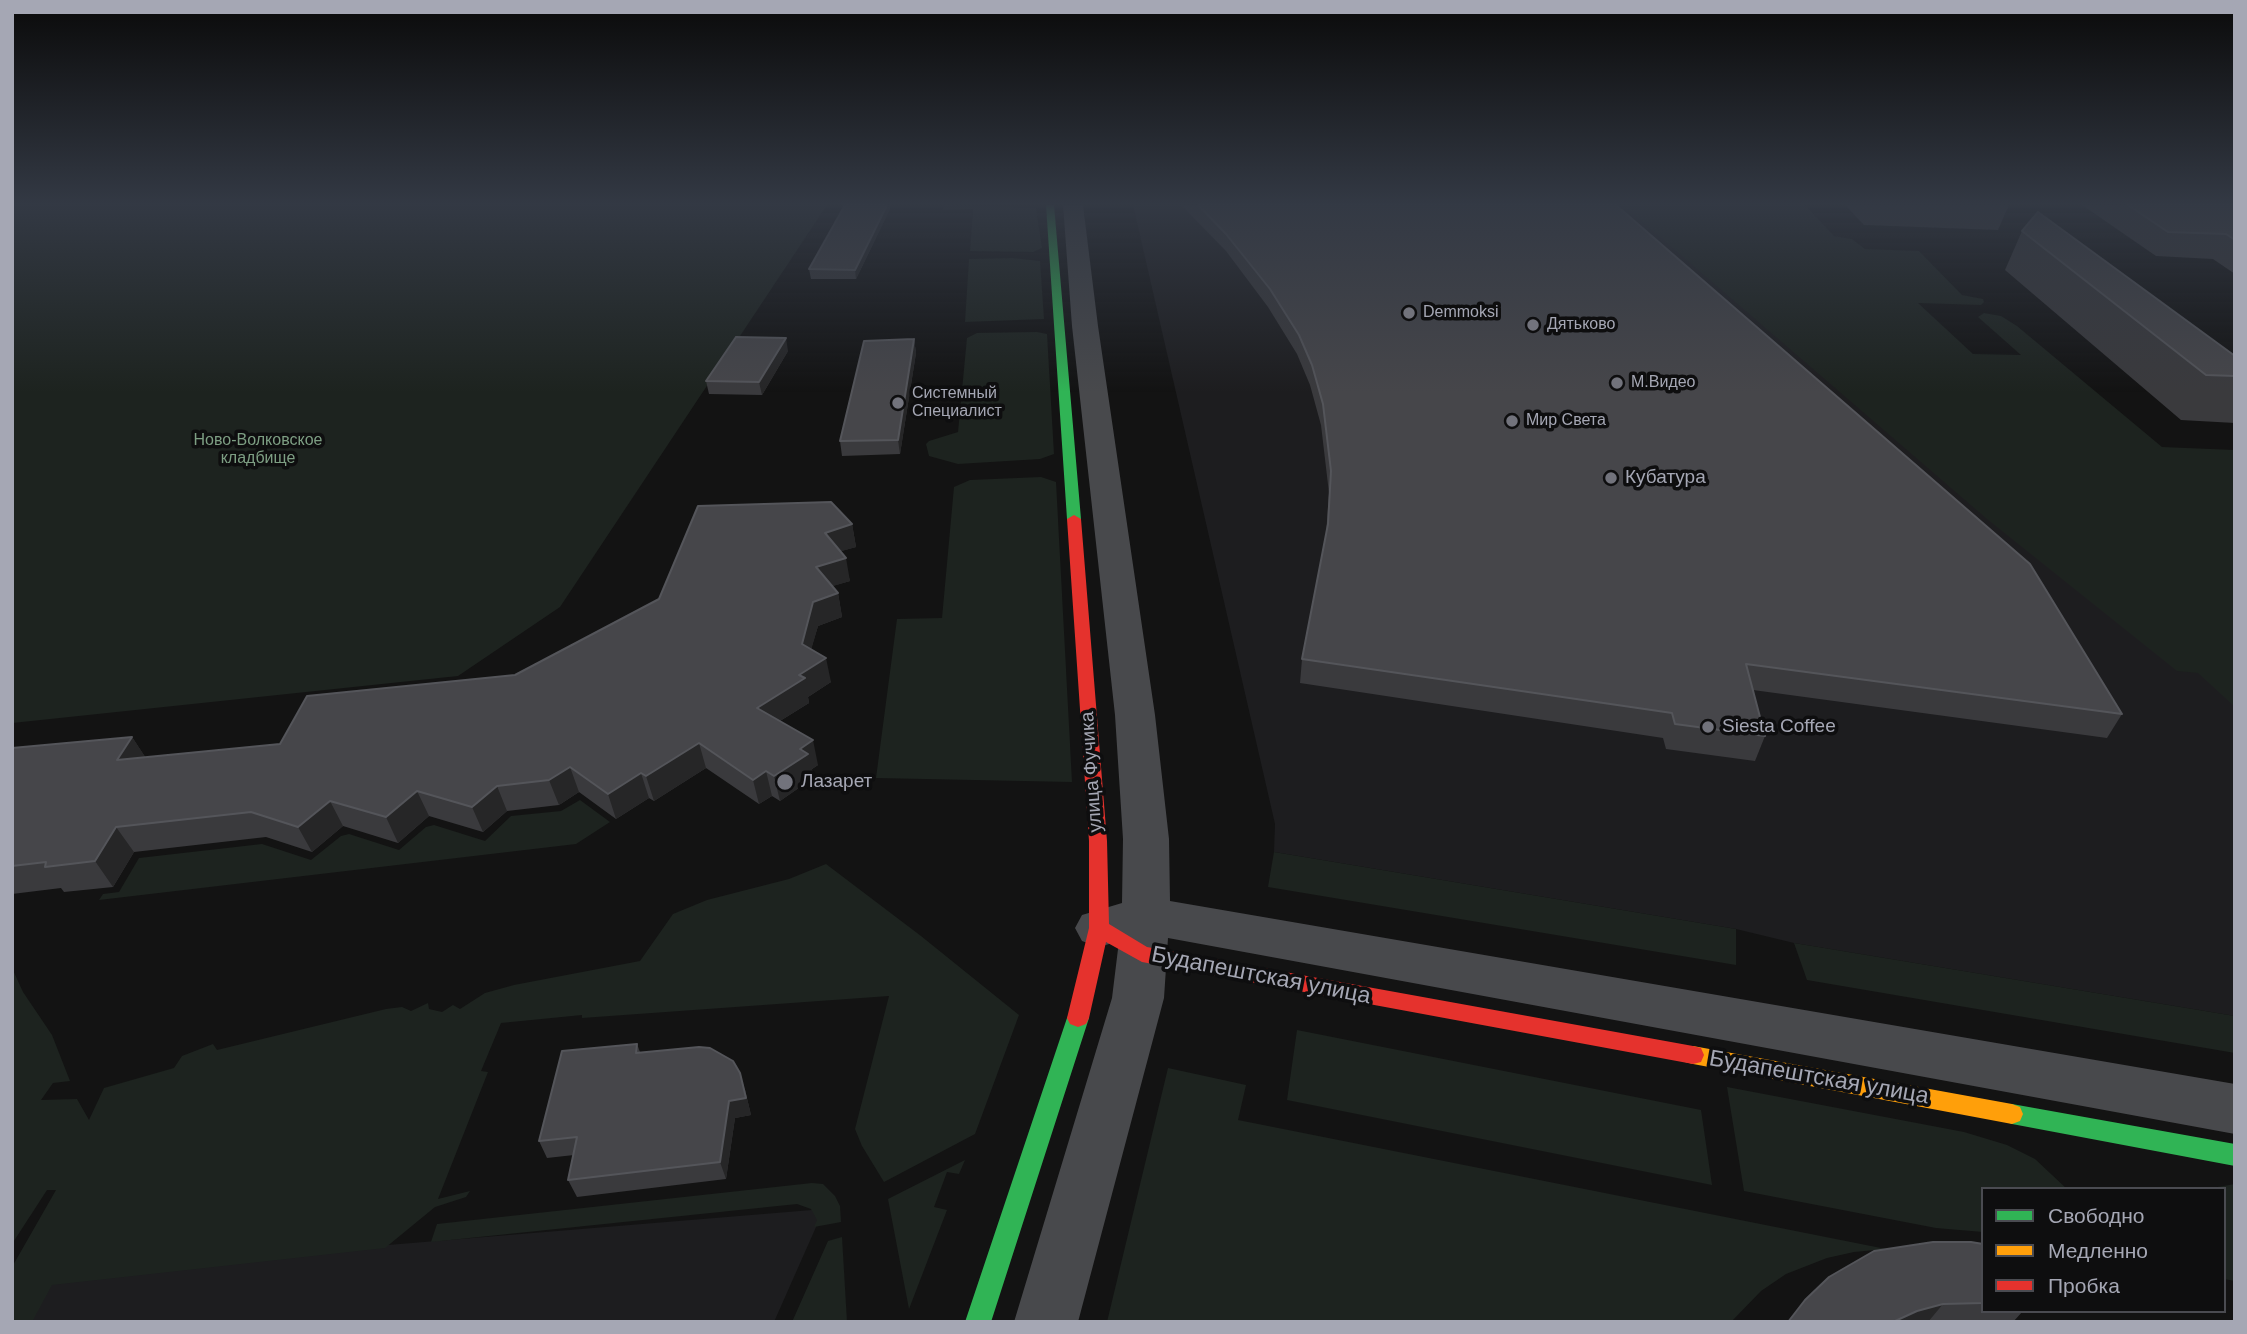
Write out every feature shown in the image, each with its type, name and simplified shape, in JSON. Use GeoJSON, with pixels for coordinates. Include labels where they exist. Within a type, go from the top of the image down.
{"type":"FeatureCollection","features":[{"type":"Feature","properties":{"kind":"street","name":"улица Фучика"},"geometry":{"type":"LineString","coordinates":[[1046,1322],[1138,998],[1129,933],[1098,841],[1055,267]]}},
{"type":"Feature","properties":{"kind":"street","name":"улица Фучика"},"geometry":{"type":"LineString","coordinates":[[978,1322],[1076,1029],[1129,933],[1146,839],[1135,715],[1079,267]]}},
{"type":"Feature","properties":{"kind":"street","name":"Будапештская улица"},"geometry":{"type":"LineString","coordinates":[[1129,933],[2235,1109]]}},
{"type":"Feature","properties":{"kind":"street","name":"Будапештская улица"},"geometry":{"type":"LineString","coordinates":[[1129,933],[2235,1155]]}},
{"type":"Feature","properties":{"kind":"shaded area"},"geometry":{"type":"Polygon","coordinates":[[[1147,267],[1715,267],[2235,678],[2235,1016],[1794,943],[1736,929],[1274,852],[1275,824],[1147,267]]]}},
{"type":"Feature","properties":{"kind":"shaded area"},"geometry":{"type":"Polygon","coordinates":[[[824,1209],[774,1322],[12,1322],[12,1276],[824,1209]]]}},
{"type":"Feature","properties":{"kind":"green space","name":"Ново-Волковское кладбище"},"geometry":{"type":"Polygon","coordinates":[[[12,267],[786,267],[560,607],[458,676],[12,723],[12,267]]]}},
{"type":"Feature","properties":{"kind":"green space"},"geometry":{"type":"Polygon","coordinates":[[[968,267],[1040,267],[1044,319],[965,322],[968,267]]]}},
{"type":"Feature","properties":{"kind":"green space"},"geometry":{"type":"Polygon","coordinates":[[[1695,267],[1935,267],[1962,295],[1983,299],[1981,305],[1918,303],[1973,354],[2021,355],[1978,317],[1984,313],[2001,316],[2017,326],[2162,447],[2235,450],[2235,707],[2198,673],[2177,671],[1987,519],[1695,267]]]}},
{"type":"Feature","properties":{"kind":"green space"},"geometry":{"type":"Polygon","coordinates":[[[977,333],[1047,334],[1054,454],[1040,459],[958,464],[929,456],[926,444],[929,441],[958,432],[967,338],[977,333]]]}},
{"type":"Feature","properties":{"kind":"green space"},"geometry":{"type":"Polygon","coordinates":[[[1041,477],[1056,482],[1072,782],[876,778],[897,619],[942,618],[954,487],[970,480],[1041,477]]]}},
{"type":"Feature","properties":{"kind":"green space"},"geometry":{"type":"Polygon","coordinates":[[[580,800],[610,822],[576,844],[99,900],[103,894],[119,892],[139,858],[262,844],[311,860],[341,836],[349,834],[399,850],[426,827],[434,825],[485,841],[511,816],[561,811],[580,800]]]}},
{"type":"Feature","properties":{"kind":"green space"},"geometry":{"type":"Polygon","coordinates":[[[1274,852],[1736,929],[1736,965],[1268,887],[1274,852]]]}},
{"type":"Feature","properties":{"kind":"green space"},"geometry":{"type":"Polygon","coordinates":[[[826,864],[1019,1015],[975,1134],[884,1182],[855,1129],[889,996],[582,1018],[582,1015],[501,1023],[481,1071],[488,1072],[438,1199],[470,1191],[466,1197],[435,1207],[385,1248],[52,1285],[32,1322],[12,1322],[12,1267],[56,1190],[47,1190],[12,1244],[12,968],[23,992],[52,1035],[70,1081],[53,1083],[41,1100],[77,1099],[89,1120],[104,1088],[174,1068],[182,1056],[213,1044],[217,1050],[386,1009],[402,1007],[411,1011],[428,1003],[429,1009],[442,1012],[453,1005],[460,1009],[485,993],[514,985],[640,961],[673,914],[707,900],[789,879],[826,864]]]}},
{"type":"Feature","properties":{"kind":"green space"},"geometry":{"type":"Polygon","coordinates":[[[1794,943],[2235,1016],[2235,1053],[1807,980],[1794,943]]]}},
{"type":"Feature","properties":{"kind":"green space"},"geometry":{"type":"Polygon","coordinates":[[[1297,1030],[1701,1110],[1712,1185],[1287,1100],[1297,1030]]]}},
{"type":"Feature","properties":{"kind":"green space"},"geometry":{"type":"Polygon","coordinates":[[[1168,1068],[1246,1085],[1238,1120],[1886,1249],[1827,1258],[1786,1274],[1761,1291],[1731,1322],[1107,1322],[1168,1068]]]}},
{"type":"Feature","properties":{"kind":"green space"},"geometry":{"type":"Polygon","coordinates":[[[1727,1087],[1964,1132],[2007,1145],[2035,1159],[2065,1187],[1981,1187],[1981,1232],[1936,1228],[1744,1191],[1727,1087]]]}},
{"type":"Feature","properties":{"kind":"green space"},"geometry":{"type":"Polygon","coordinates":[[[965,1160],[959,1174],[947,1172],[934,1207],[947,1210],[909,1309],[888,1199],[965,1160]]]}},
{"type":"Feature","properties":{"kind":"green space"},"geometry":{"type":"Polygon","coordinates":[[[812,1183],[823,1184],[835,1196],[840,1206],[841,1222],[814,1227],[817,1220],[811,1209],[797,1204],[431,1242],[437,1224],[812,1183]]]}},
{"type":"Feature","properties":{"kind":"green space"},"geometry":{"type":"Polygon","coordinates":[[[2235,1184],[2235,1281],[2226,1279],[2226,1187],[2218,1187],[2235,1184]]]}},
{"type":"Feature","properties":{"kind":"green space"},"geometry":{"type":"Polygon","coordinates":[[[842,1237],[847,1322],[792,1322],[828,1241],[842,1237]]]}},
{"type":"Feature","properties":{"kind":"building"},"geometry":{"type":"Polygon","coordinates":[[[810,267],[856,267],[855,270],[810,267]]]}},
{"type":"Feature","properties":{"kind":"building","name":"Кубатура"},"geometry":{"type":"Polygon","coordinates":[[[1253,267],[1688,267],[2030,564],[2122,714],[1746,664],[1765,736],[1675,724],[1672,713],[1302,659],[1328,524],[1331,471],[1323,404],[1312,365],[1299,335],[1253,267]]]}},
{"type":"Feature","properties":{"kind":"building"},"geometry":{"type":"Polygon","coordinates":[[[2068,267],[2114,267],[2235,356],[2235,376],[2206,375],[2068,267]]]}},
{"type":"Feature","properties":{"kind":"building"},"geometry":{"type":"Polygon","coordinates":[[[736,337],[786,338],[759,382],[706,381],[736,337]]]}},
{"type":"Feature","properties":{"kind":"building"},"geometry":{"type":"Polygon","coordinates":[[[914,339],[898,440],[840,441],[864,341],[914,339]]]}},
{"type":"Feature","properties":{"kind":"building"},"geometry":{"type":"Polygon","coordinates":[[[831,502],[852,524],[825,533],[846,558],[816,567],[838,593],[813,602],[802,644],[826,658],[799,675],[805,678],[757,708],[813,740],[800,749],[808,754],[774,776],[766,771],[753,780],[699,743],[646,776],[641,773],[608,794],[570,767],[549,780],[497,786],[472,807],[417,791],[386,817],[330,801],[298,827],[251,812],[116,827],[95,861],[45,867],[46,862],[12,866],[12,748],[132,737],[117,760],[280,744],[307,696],[515,675],[659,599],[698,506],[831,502]]]}},
{"type":"Feature","properties":{"kind":"building"},"geometry":{"type":"Polygon","coordinates":[[[637,1044],[636,1053],[699,1047],[710,1048],[733,1061],[740,1073],[746,1098],[729,1101],[720,1162],[568,1180],[577,1137],[539,1141],[562,1051],[637,1044]]]}},
{"type":"Feature","properties":{"kind":"building"},"geometry":{"type":"Polygon","coordinates":[[[1933,1242],[1981,1244],[1981,1303],[1943,1304],[1917,1311],[1893,1322],[1788,1322],[1805,1300],[1829,1277],[1874,1251],[1933,1242]]]}},
{"type":"Feature","properties":{"kind":"traffic: fast"},"geometry":{"type":"LineString","coordinates":[[1055,267],[1074,519]]}},
{"type":"Feature","properties":{"kind":"traffic: fast"},"geometry":{"type":"LineString","coordinates":[[978,1322],[1078,1018]]}},
{"type":"Feature","properties":{"kind":"traffic: fast"},"geometry":{"type":"LineString","coordinates":[[2012,1114],[2235,1155]]}},
{"type":"Feature","properties":{"kind":"traffic: slow"},"geometry":{"type":"LineString","coordinates":[[1693,1055],[2012,1114]]}},
{"type":"Feature","properties":{"kind":"traffic: jam"},"geometry":{"type":"LineString","coordinates":[[1074,519],[1098,841],[1099,928],[1078,1018]]}},
{"type":"Feature","properties":{"kind":"traffic: jam"},"geometry":{"type":"LineString","coordinates":[[1099,928],[1142,954],[1693,1055]]}},
{"type":"Feature","properties":{"kind":"place","name":"Demmoksi"},"geometry":{"type":"Point","coordinates":[1409,313]}},
{"type":"Feature","properties":{"kind":"place","name":"Дятьково"},"geometry":{"type":"Point","coordinates":[1533,325]}},
{"type":"Feature","properties":{"kind":"place","name":"М.Видео"},"geometry":{"type":"Point","coordinates":[1617,383]}},
{"type":"Feature","properties":{"kind":"place","name":"Системный Специалист"},"geometry":{"type":"Point","coordinates":[898,403]}},
{"type":"Feature","properties":{"kind":"place","name":"Мир Света"},"geometry":{"type":"Point","coordinates":[1512,421]}},
{"type":"Feature","properties":{"kind":"place","name":"Кубатура"},"geometry":{"type":"Point","coordinates":[1611,478]}},
{"type":"Feature","properties":{"kind":"place","name":"Siesta Coffee"},"geometry":{"type":"Point","coordinates":[1708,727]}},
{"type":"Feature","properties":{"kind":"place","name":"Лазарет"},"geometry":{"type":"Point","coordinates":[785,782]}}]}
